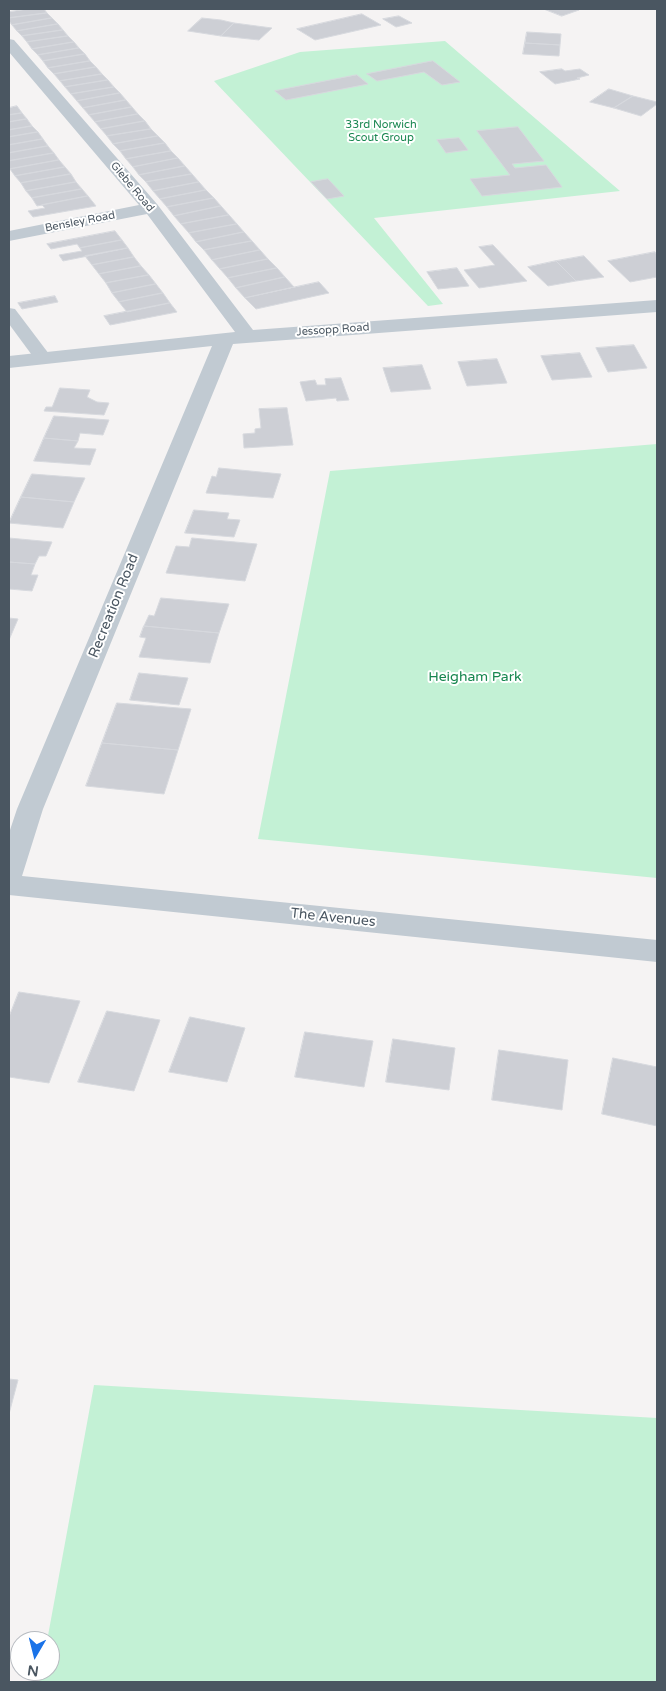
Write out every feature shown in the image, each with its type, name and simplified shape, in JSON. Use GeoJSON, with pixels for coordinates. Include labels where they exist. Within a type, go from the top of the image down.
{"type":"FeatureCollection","features":[{"type":"Feature","properties":{"kind":"street","name":"Glebe Road"},"geometry":{"type":"LineString","coordinates":[[9,43],[151,208],[248,336]]}},
{"type":"Feature","properties":{"kind":"street","name":"Bensley Road"},"geometry":{"type":"LineString","coordinates":[[9,236],[151,208]]}},
{"type":"Feature","properties":{"kind":"street","name":"Jessopp Road"},"geometry":{"type":"LineString","coordinates":[[9,362],[248,336],[657,306]]}},
{"type":"Feature","properties":{"kind":"street","name":"Recreation Road"},"geometry":{"type":"LineString","coordinates":[[9,875],[30,809],[225,339]]}},
{"type":"Feature","properties":{"kind":"street","name":"The Avenues"},"geometry":{"type":"LineString","coordinates":[[9,885],[657,951]]}},
{"type":"Feature","properties":{"kind":"lane"},"geometry":{"type":"LineString","coordinates":[[9,313],[43,358]]}},
{"type":"Feature","properties":{"kind":"green space","name":"33rd Norwich Scout Group"},"geometry":{"type":"Polygon","coordinates":[[[445,41],[620,191],[374,218],[443,304],[428,306],[214,81],[300,52],[445,41]]]}},
{"type":"Feature","properties":{"kind":"green space","name":"Heigham Park"},"geometry":{"type":"Polygon","coordinates":[[[657,444],[657,878],[258,839],[330,471],[657,444]]]}},
{"type":"Feature","properties":{"kind":"green space"},"geometry":{"type":"Polygon","coordinates":[[[94,1385],[657,1418],[657,1682],[39,1682],[60,1681],[60,1631],[49,1631],[94,1385]]]}},
{"type":"Feature","properties":{"kind":"building"},"geometry":{"type":"Polygon","coordinates":[[[44,9],[47,13],[9,18],[9,12],[44,9]]]}},
{"type":"Feature","properties":{"kind":"building"},"geometry":{"type":"Polygon","coordinates":[[[544,9],[576,9],[579,10],[562,16],[544,9]]]}},
{"type":"Feature","properties":{"kind":"building"},"geometry":{"type":"Polygon","coordinates":[[[47,13],[52,18],[12,25],[9,21],[9,18],[47,13]]]}},
{"type":"Feature","properties":{"kind":"building"},"geometry":{"type":"Polygon","coordinates":[[[362,14],[381,25],[315,40],[297,29],[362,14]]]}},
{"type":"Feature","properties":{"kind":"building"},"geometry":{"type":"Polygon","coordinates":[[[399,16],[412,23],[396,27],[383,19],[399,16]]]}},
{"type":"Feature","properties":{"kind":"building"},"geometry":{"type":"Polygon","coordinates":[[[52,18],[58,24],[17,31],[12,25],[52,18]]]}},
{"type":"Feature","properties":{"kind":"building"},"geometry":{"type":"Polygon","coordinates":[[[202,18],[234,23],[221,36],[188,31],[202,18]]]}},
{"type":"Feature","properties":{"kind":"building"},"geometry":{"type":"Polygon","coordinates":[[[234,23],[272,28],[259,40],[221,36],[234,23]]]}},
{"type":"Feature","properties":{"kind":"building"},"geometry":{"type":"Polygon","coordinates":[[[58,24],[63,30],[22,36],[17,31],[58,24]]]}},
{"type":"Feature","properties":{"kind":"building"},"geometry":{"type":"Polygon","coordinates":[[[63,30],[68,36],[27,42],[22,36],[63,30]]]}},
{"type":"Feature","properties":{"kind":"building"},"geometry":{"type":"Polygon","coordinates":[[[527,32],[561,34],[560,45],[525,43],[527,32]]]}},
{"type":"Feature","properties":{"kind":"building"},"geometry":{"type":"Polygon","coordinates":[[[68,36],[74,42],[32,49],[27,42],[68,36]]]}},
{"type":"Feature","properties":{"kind":"building"},"geometry":{"type":"Polygon","coordinates":[[[74,42],[79,48],[38,55],[32,49],[74,42]]]}},
{"type":"Feature","properties":{"kind":"building"},"geometry":{"type":"Polygon","coordinates":[[[525,43],[560,45],[559,56],[523,54],[525,43]]]}},
{"type":"Feature","properties":{"kind":"building"},"geometry":{"type":"Polygon","coordinates":[[[79,48],[85,54],[43,61],[38,55],[79,48]]]}},
{"type":"Feature","properties":{"kind":"building"},"geometry":{"type":"Polygon","coordinates":[[[85,54],[90,61],[48,68],[43,61],[85,54]]]}},
{"type":"Feature","properties":{"kind":"building"},"geometry":{"type":"Polygon","coordinates":[[[90,61],[96,67],[54,74],[48,68],[90,61]]]}},
{"type":"Feature","properties":{"kind":"building"},"geometry":{"type":"Polygon","coordinates":[[[433,61],[460,82],[442,85],[424,72],[377,81],[367,74],[433,61]]]}},
{"type":"Feature","properties":{"kind":"building"},"geometry":{"type":"Polygon","coordinates":[[[96,67],[102,74],[60,81],[54,74],[96,67]]]}},
{"type":"Feature","properties":{"kind":"building"},"geometry":{"type":"Polygon","coordinates":[[[562,69],[565,71],[580,69],[589,75],[577,78],[580,79],[555,84],[540,72],[562,69]]]}},
{"type":"Feature","properties":{"kind":"building"},"geometry":{"type":"Polygon","coordinates":[[[102,74],[108,80],[65,87],[60,81],[102,74]]]}},
{"type":"Feature","properties":{"kind":"building"},"geometry":{"type":"Polygon","coordinates":[[[357,75],[368,84],[286,100],[275,91],[357,75]]]}},
{"type":"Feature","properties":{"kind":"building"},"geometry":{"type":"Polygon","coordinates":[[[108,80],[114,87],[71,94],[65,87],[108,80]]]}},
{"type":"Feature","properties":{"kind":"building"},"geometry":{"type":"Polygon","coordinates":[[[114,87],[120,93],[77,101],[71,94],[114,87]]]}},
{"type":"Feature","properties":{"kind":"building"},"geometry":{"type":"Polygon","coordinates":[[[609,89],[633,96],[614,108],[590,102],[609,89]]]}},
{"type":"Feature","properties":{"kind":"building"},"geometry":{"type":"Polygon","coordinates":[[[120,93],[126,100],[83,108],[77,101],[120,93]]]}},
{"type":"Feature","properties":{"kind":"building"},"geometry":{"type":"Polygon","coordinates":[[[633,96],[657,102],[657,104],[641,116],[614,108],[633,96]]]}},
{"type":"Feature","properties":{"kind":"building"},"geometry":{"type":"Polygon","coordinates":[[[126,100],[132,107],[89,115],[83,108],[126,100]]]}},
{"type":"Feature","properties":{"kind":"building"},"geometry":{"type":"Polygon","coordinates":[[[17,106],[22,113],[9,115],[9,108],[17,106]]]}},
{"type":"Feature","properties":{"kind":"building"},"geometry":{"type":"Polygon","coordinates":[[[132,107],[138,114],[95,122],[89,115],[132,107]]]}},
{"type":"Feature","properties":{"kind":"building"},"geometry":{"type":"Polygon","coordinates":[[[22,113],[27,119],[9,122],[9,115],[22,113]]]}},
{"type":"Feature","properties":{"kind":"building"},"geometry":{"type":"Polygon","coordinates":[[[138,114],[145,121],[101,129],[95,122],[138,114]]]}},
{"type":"Feature","properties":{"kind":"building"},"geometry":{"type":"Polygon","coordinates":[[[27,119],[32,126],[9,130],[9,122],[27,119]]]}},
{"type":"Feature","properties":{"kind":"building"},"geometry":{"type":"Polygon","coordinates":[[[145,121],[151,129],[107,136],[101,129],[145,121]]]}},
{"type":"Feature","properties":{"kind":"building"},"geometry":{"type":"Polygon","coordinates":[[[32,126],[38,132],[9,137],[9,130],[32,126]]]}},
{"type":"Feature","properties":{"kind":"building"},"geometry":{"type":"Polygon","coordinates":[[[518,127],[544,161],[512,164],[515,168],[546,165],[562,187],[482,196],[470,179],[510,175],[477,131],[518,127]]]}},
{"type":"Feature","properties":{"kind":"building"},"geometry":{"type":"Polygon","coordinates":[[[151,129],[158,136],[113,144],[107,136],[151,129]]]}},
{"type":"Feature","properties":{"kind":"building"},"geometry":{"type":"Polygon","coordinates":[[[38,132],[43,139],[9,145],[9,137],[38,132]]]}},
{"type":"Feature","properties":{"kind":"building"},"geometry":{"type":"Polygon","coordinates":[[[158,136],[165,143],[120,151],[113,144],[158,136]]]}},
{"type":"Feature","properties":{"kind":"building"},"geometry":{"type":"Polygon","coordinates":[[[459,138],[468,150],[446,153],[437,140],[459,138]]]}},
{"type":"Feature","properties":{"kind":"building"},"geometry":{"type":"Polygon","coordinates":[[[43,139],[48,146],[9,153],[9,145],[43,139]]]}},
{"type":"Feature","properties":{"kind":"building"},"geometry":{"type":"Polygon","coordinates":[[[165,143],[171,151],[126,159],[120,151],[165,143]]]}},
{"type":"Feature","properties":{"kind":"building"},"geometry":{"type":"Polygon","coordinates":[[[48,146],[54,153],[9,161],[9,153],[48,146]]]}},
{"type":"Feature","properties":{"kind":"building"},"geometry":{"type":"Polygon","coordinates":[[[171,151],[178,158],[133,167],[126,159],[171,151]]]}},
{"type":"Feature","properties":{"kind":"building"},"geometry":{"type":"Polygon","coordinates":[[[54,153],[59,160],[10,169],[9,167],[9,161],[54,153]]]}},
{"type":"Feature","properties":{"kind":"building"},"geometry":{"type":"Polygon","coordinates":[[[178,158],[185,166],[139,175],[133,167],[178,158]]]}},
{"type":"Feature","properties":{"kind":"building"},"geometry":{"type":"Polygon","coordinates":[[[59,160],[65,167],[15,176],[10,169],[59,160]]]}},
{"type":"Feature","properties":{"kind":"building"},"geometry":{"type":"Polygon","coordinates":[[[185,166],[192,174],[146,182],[139,175],[185,166]]]}},
{"type":"Feature","properties":{"kind":"building"},"geometry":{"type":"Polygon","coordinates":[[[65,167],[71,174],[21,183],[15,176],[65,167]]]}},
{"type":"Feature","properties":{"kind":"building"},"geometry":{"type":"Polygon","coordinates":[[[71,174],[76,182],[26,191],[21,183],[71,174]]]}},
{"type":"Feature","properties":{"kind":"building"},"geometry":{"type":"Polygon","coordinates":[[[192,174],[199,182],[153,191],[146,182],[192,174]]]}},
{"type":"Feature","properties":{"kind":"building"},"geometry":{"type":"Polygon","coordinates":[[[328,179],[344,196],[327,199],[311,182],[328,179]]]}},
{"type":"Feature","properties":{"kind":"building"},"geometry":{"type":"Polygon","coordinates":[[[76,182],[82,189],[32,198],[26,191],[76,182]]]}},
{"type":"Feature","properties":{"kind":"building"},"geometry":{"type":"Polygon","coordinates":[[[199,182],[206,190],[160,199],[153,191],[199,182]]]}},
{"type":"Feature","properties":{"kind":"building"},"geometry":{"type":"Polygon","coordinates":[[[82,189],[88,196],[37,206],[32,198],[82,189]]]}},
{"type":"Feature","properties":{"kind":"building"},"geometry":{"type":"Polygon","coordinates":[[[206,190],[214,198],[167,207],[160,199],[206,190]]]}},
{"type":"Feature","properties":{"kind":"building"},"geometry":{"type":"Polygon","coordinates":[[[88,196],[96,206],[33,217],[28,211],[45,208],[42,205],[88,196]]]}},
{"type":"Feature","properties":{"kind":"building"},"geometry":{"type":"Polygon","coordinates":[[[214,198],[221,206],[174,216],[167,207],[214,198]]]}},
{"type":"Feature","properties":{"kind":"building"},"geometry":{"type":"Polygon","coordinates":[[[221,206],[229,215],[181,224],[174,216],[221,206]]]}},
{"type":"Feature","properties":{"kind":"building"},"geometry":{"type":"Polygon","coordinates":[[[229,215],[237,224],[189,233],[181,224],[229,215]]]}},
{"type":"Feature","properties":{"kind":"building"},"geometry":{"type":"Polygon","coordinates":[[[237,224],[244,232],[196,242],[189,233],[237,224]]]}},
{"type":"Feature","properties":{"kind":"building"},"geometry":{"type":"Polygon","coordinates":[[[115,231],[122,240],[80,248],[77,244],[51,249],[47,244],[115,231]]]}},
{"type":"Feature","properties":{"kind":"building"},"geometry":{"type":"Polygon","coordinates":[[[244,232],[252,241],[204,250],[196,242],[244,232]]]}},
{"type":"Feature","properties":{"kind":"building"},"geometry":{"type":"Polygon","coordinates":[[[122,240],[128,248],[63,261],[59,255],[82,251],[80,248],[122,240]]]}},
{"type":"Feature","properties":{"kind":"building"},"geometry":{"type":"Polygon","coordinates":[[[252,241],[260,250],[212,260],[204,250],[252,241]]]}},
{"type":"Feature","properties":{"kind":"building"},"geometry":{"type":"Polygon","coordinates":[[[493,245],[527,281],[479,288],[464,270],[495,265],[479,247],[493,245]]]}},
{"type":"Feature","properties":{"kind":"building"},"geometry":{"type":"Polygon","coordinates":[[[128,248],[134,257],[92,265],[85,256],[128,248]]]}},
{"type":"Feature","properties":{"kind":"building"},"geometry":{"type":"Polygon","coordinates":[[[260,250],[268,259],[220,269],[212,260],[260,250]]]}},
{"type":"Feature","properties":{"kind":"building"},"geometry":{"type":"Polygon","coordinates":[[[655,252],[657,255],[657,277],[630,282],[608,261],[655,252]]]}},
{"type":"Feature","properties":{"kind":"building"},"geometry":{"type":"Polygon","coordinates":[[[584,256],[604,277],[576,281],[556,261],[584,256]]]}},
{"type":"Feature","properties":{"kind":"building"},"geometry":{"type":"Polygon","coordinates":[[[134,257],[141,266],[99,274],[92,265],[134,257]]]}},
{"type":"Feature","properties":{"kind":"building"},"geometry":{"type":"Polygon","coordinates":[[[268,259],[277,268],[228,278],[220,269],[268,259]]]}},
{"type":"Feature","properties":{"kind":"building"},"geometry":{"type":"Polygon","coordinates":[[[556,261],[576,281],[548,286],[528,267],[556,261]]]}},
{"type":"Feature","properties":{"kind":"building"},"geometry":{"type":"Polygon","coordinates":[[[141,266],[149,275],[106,283],[99,274],[141,266]]]}},
{"type":"Feature","properties":{"kind":"building"},"geometry":{"type":"Polygon","coordinates":[[[277,268],[285,277],[236,288],[228,278],[277,268]]]}},
{"type":"Feature","properties":{"kind":"building"},"geometry":{"type":"Polygon","coordinates":[[[457,268],[469,286],[438,289],[427,272],[457,268]]]}},
{"type":"Feature","properties":{"kind":"building"},"geometry":{"type":"Polygon","coordinates":[[[149,275],[156,284],[112,293],[106,283],[149,275]]]}},
{"type":"Feature","properties":{"kind":"building"},"geometry":{"type":"Polygon","coordinates":[[[285,277],[294,287],[245,298],[236,288],[285,277]]]}},
{"type":"Feature","properties":{"kind":"building"},"geometry":{"type":"Polygon","coordinates":[[[319,282],[329,293],[256,309],[245,298],[319,282]]]}},
{"type":"Feature","properties":{"kind":"building"},"geometry":{"type":"Polygon","coordinates":[[[156,284],[163,293],[119,302],[112,293],[156,284]]]}},
{"type":"Feature","properties":{"kind":"building"},"geometry":{"type":"Polygon","coordinates":[[[163,293],[170,303],[127,312],[119,302],[163,293]]]}},
{"type":"Feature","properties":{"kind":"building"},"geometry":{"type":"Polygon","coordinates":[[[55,296],[58,302],[22,309],[18,303],[55,296]]]}},
{"type":"Feature","properties":{"kind":"building"},"geometry":{"type":"Polygon","coordinates":[[[170,303],[177,312],[110,325],[104,316],[170,303]]]}},
{"type":"Feature","properties":{"kind":"building"},"geometry":{"type":"Polygon","coordinates":[[[634,345],[647,368],[608,372],[596,348],[634,345]]]}},
{"type":"Feature","properties":{"kind":"building"},"geometry":{"type":"Polygon","coordinates":[[[580,353],[592,377],[552,380],[541,356],[580,353]]]}},
{"type":"Feature","properties":{"kind":"building"},"geometry":{"type":"Polygon","coordinates":[[[497,359],[507,383],[467,386],[458,362],[497,359]]]}},
{"type":"Feature","properties":{"kind":"building"},"geometry":{"type":"Polygon","coordinates":[[[422,365],[431,389],[391,392],[383,368],[422,365]]]}},
{"type":"Feature","properties":{"kind":"building"},"geometry":{"type":"Polygon","coordinates":[[[341,378],[349,400],[337,401],[336,398],[306,401],[300,382],[315,380],[317,385],[326,385],[325,379],[341,378]]]}},
{"type":"Feature","properties":{"kind":"building"},"geometry":{"type":"Polygon","coordinates":[[[60,388],[90,390],[87,397],[97,402],[109,403],[104,415],[44,411],[46,407],[52,407],[60,388]]]}},
{"type":"Feature","properties":{"kind":"building"},"geometry":{"type":"Polygon","coordinates":[[[287,408],[293,445],[244,448],[243,434],[255,433],[255,429],[261,428],[259,409],[287,408]]]}},
{"type":"Feature","properties":{"kind":"building"},"geometry":{"type":"Polygon","coordinates":[[[54,416],[109,420],[103,435],[80,433],[78,441],[44,438],[54,416]]]}},
{"type":"Feature","properties":{"kind":"building"},"geometry":{"type":"Polygon","coordinates":[[[44,438],[78,441],[74,448],[96,449],[90,465],[34,461],[44,438]]]}},
{"type":"Feature","properties":{"kind":"building"},"geometry":{"type":"Polygon","coordinates":[[[219,468],[281,474],[273,498],[206,493],[212,476],[216,477],[219,468]]]}},
{"type":"Feature","properties":{"kind":"building"},"geometry":{"type":"Polygon","coordinates":[[[32,474],[85,478],[74,502],[21,497],[32,474]]]}},
{"type":"Feature","properties":{"kind":"building"},"geometry":{"type":"Polygon","coordinates":[[[21,497],[74,502],[63,528],[9,523],[21,497]]]}},
{"type":"Feature","properties":{"kind":"building"},"geometry":{"type":"Polygon","coordinates":[[[194,510],[229,513],[227,519],[240,520],[234,537],[185,533],[194,510]]]}},
{"type":"Feature","properties":{"kind":"building"},"geometry":{"type":"Polygon","coordinates":[[[9,538],[52,542],[46,556],[39,556],[35,564],[9,562],[9,538]]]}},
{"type":"Feature","properties":{"kind":"building"},"geometry":{"type":"Polygon","coordinates":[[[192,538],[257,544],[245,581],[166,573],[176,546],[189,547],[192,538]]]}},
{"type":"Feature","properties":{"kind":"building"},"geometry":{"type":"Polygon","coordinates":[[[9,562],[35,564],[31,575],[38,575],[32,591],[9,589],[9,562]]]}},
{"type":"Feature","properties":{"kind":"building"},"geometry":{"type":"Polygon","coordinates":[[[161,598],[229,604],[219,633],[144,626],[149,615],[154,616],[161,598]]]}},
{"type":"Feature","properties":{"kind":"building"},"geometry":{"type":"Polygon","coordinates":[[[9,618],[18,619],[9,640],[9,618]]]}},
{"type":"Feature","properties":{"kind":"building"},"geometry":{"type":"Polygon","coordinates":[[[144,626],[219,633],[210,663],[139,657],[146,638],[140,637],[144,626]]]}},
{"type":"Feature","properties":{"kind":"building"},"geometry":{"type":"Polygon","coordinates":[[[139,673],[188,678],[179,705],[130,700],[139,673]]]}},
{"type":"Feature","properties":{"kind":"building"},"geometry":{"type":"Polygon","coordinates":[[[117,703],[191,709],[178,750],[102,743],[117,703]]]}},
{"type":"Feature","properties":{"kind":"building"},"geometry":{"type":"Polygon","coordinates":[[[102,743],[178,750],[164,794],[86,786],[102,743]]]}},
{"type":"Feature","properties":{"kind":"building"},"geometry":{"type":"Polygon","coordinates":[[[19,992],[80,1001],[49,1083],[9,1077],[9,1017],[19,992]]]}},
{"type":"Feature","properties":{"kind":"building"},"geometry":{"type":"Polygon","coordinates":[[[107,1011],[160,1020],[134,1091],[78,1082],[107,1011]]]}},
{"type":"Feature","properties":{"kind":"building"},"geometry":{"type":"Polygon","coordinates":[[[190,1017],[245,1028],[227,1082],[169,1072],[190,1017]]]}},
{"type":"Feature","properties":{"kind":"building"},"geometry":{"type":"Polygon","coordinates":[[[305,1032],[373,1041],[364,1087],[295,1077],[305,1032]]]}},
{"type":"Feature","properties":{"kind":"building"},"geometry":{"type":"Polygon","coordinates":[[[393,1039],[455,1048],[449,1090],[386,1082],[393,1039]]]}},
{"type":"Feature","properties":{"kind":"building"},"geometry":{"type":"Polygon","coordinates":[[[499,1050],[568,1060],[562,1110],[492,1100],[499,1050]]]}},
{"type":"Feature","properties":{"kind":"building"},"geometry":{"type":"Polygon","coordinates":[[[613,1058],[657,1067],[657,1126],[602,1114],[613,1058]]]}},
{"type":"Feature","properties":{"kind":"building"},"geometry":{"type":"Polygon","coordinates":[[[9,1379],[18,1380],[9,1414],[9,1379]]]}}]}
